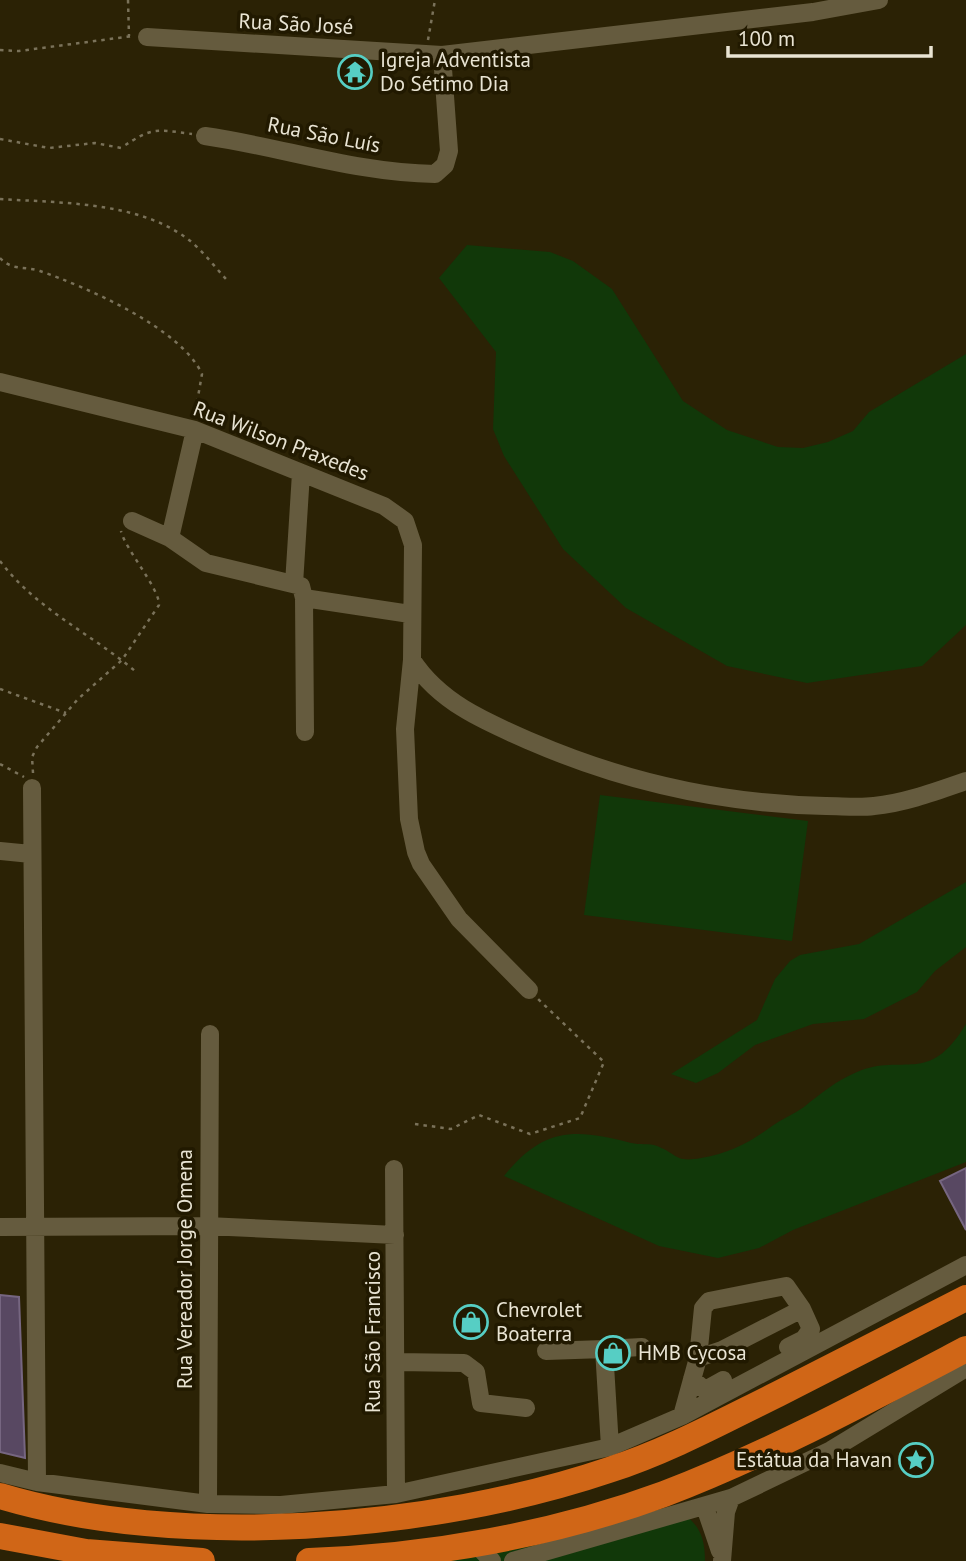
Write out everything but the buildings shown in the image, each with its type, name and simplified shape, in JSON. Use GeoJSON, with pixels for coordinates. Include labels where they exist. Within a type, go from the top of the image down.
{"type":"FeatureCollection","features":[{"type":"Feature","properties":{"kind":"highway"},"geometry":{"type":"LineString","coordinates":[[0,1496],[74,1514],[142,1524],[269,1526],[396,1517],[543,1490],[611,1470],[722,1422],[966,1298]]}},
{"type":"Feature","properties":{"kind":"highway"},"geometry":{"type":"LineString","coordinates":[[309,1561],[389,1559],[483,1552],[662,1494],[804,1432],[966,1349]]}},
{"type":"Feature","properties":{"kind":"highway"},"geometry":{"type":"LineString","coordinates":[[0,1535],[86,1552],[148,1559],[202,1561]]}},
{"type":"Feature","properties":{"kind":"street","name":"Rua São José"},"geometry":{"type":"LineString","coordinates":[[138,37],[435,54],[813,12],[879,0]]}},
{"type":"Feature","properties":{"kind":"street","name":"Rua São Luís"},"geometry":{"type":"LineString","coordinates":[[205,136],[299,157],[397,172],[435,174],[445,165],[449,152],[435,54]]}},
{"type":"Feature","properties":{"kind":"street","name":"Rua Wilson Praxedes"},"geometry":{"type":"LineString","coordinates":[[0,382],[193,429],[384,506],[404,521],[412,545],[412,660],[405,729],[409,819],[416,852],[421,864],[459,919],[528,990]]}},
{"type":"Feature","properties":{"kind":"street"},"geometry":{"type":"LineString","coordinates":[[170,538],[193,429]]}},
{"type":"Feature","properties":{"kind":"street"},"geometry":{"type":"LineString","coordinates":[[301,473],[299,591],[305,732]]}},
{"type":"Feature","properties":{"kind":"street"},"geometry":{"type":"LineString","coordinates":[[132,522],[170,538],[206,563],[299,591],[410,614]]}},
{"type":"Feature","properties":{"kind":"street"},"geometry":{"type":"LineString","coordinates":[[412,660],[436,690],[495,727],[571,759],[675,790],[734,801],[873,807],[966,781]]}},
{"type":"Feature","properties":{"kind":"street"},"geometry":{"type":"LineString","coordinates":[[32,788],[37,1482]]}},
{"type":"Feature","properties":{"kind":"street"},"geometry":{"type":"LineString","coordinates":[[0,851],[31,854]]}},
{"type":"Feature","properties":{"kind":"street","name":"Rua Vereador Jorge Omena"},"geometry":{"type":"LineString","coordinates":[[208,1504],[210,1034]]}},
{"type":"Feature","properties":{"kind":"street","name":"Rua São Francisco"},"geometry":{"type":"LineString","coordinates":[[394,1169],[396,1494]]}},
{"type":"Feature","properties":{"kind":"street"},"geometry":{"type":"LineString","coordinates":[[0,1227],[208,1226],[395,1235]]}},
{"type":"Feature","properties":{"kind":"street"},"geometry":{"type":"LineString","coordinates":[[0,1473],[37,1482],[208,1504],[281,1505],[396,1494],[610,1447],[682,1416],[966,1265]]}},
{"type":"Feature","properties":{"kind":"street"},"geometry":{"type":"LineString","coordinates":[[682,1416],[692,1379],[698,1358],[702,1311],[709,1301],[783,1285],[789,1289],[811,1329],[804,1339],[705,1390],[692,1379]]}},
{"type":"Feature","properties":{"kind":"street"},"geometry":{"type":"LineString","coordinates":[[698,1358],[722,1350],[802,1309]]}},
{"type":"Feature","properties":{"kind":"street"},"geometry":{"type":"LineString","coordinates":[[546,1351],[642,1347]]}},
{"type":"Feature","properties":{"kind":"street"},"geometry":{"type":"LineString","coordinates":[[604,1349],[610,1447]]}},
{"type":"Feature","properties":{"kind":"street"},"geometry":{"type":"LineString","coordinates":[[397,1362],[464,1363],[476,1372],[481,1403],[526,1408]]}},
{"type":"Feature","properties":{"kind":"street"},"geometry":{"type":"LineString","coordinates":[[513,1561],[731,1498],[831,1450],[966,1368]]}},
{"type":"Feature","properties":{"kind":"street"},"geometry":{"type":"LineString","coordinates":[[722,1559],[726,1512],[731,1498]]}},
{"type":"Feature","properties":{"kind":"street"},"geometry":{"type":"LineString","coordinates":[[148,1559],[139,1543],[142,1524],[156,1511],[176,1502]]}},
{"type":"Feature","properties":{"kind":"street"},"geometry":{"type":"LineString","coordinates":[[705,1507],[722,1559]]}},
{"type":"Feature","properties":{"kind":"path"},"geometry":{"type":"LineString","coordinates":[[0,50],[19,51],[138,37],[128,0]]}},
{"type":"Feature","properties":{"kind":"path"},"geometry":{"type":"LineString","coordinates":[[435,0],[435,54]]}},
{"type":"Feature","properties":{"kind":"path"},"geometry":{"type":"LineString","coordinates":[[0,139],[49,148],[95,143],[121,148],[136,135],[157,130],[205,136]]}},
{"type":"Feature","properties":{"kind":"path"},"geometry":{"type":"LineString","coordinates":[[0,200],[98,205],[150,220],[188,239],[226,279]]}},
{"type":"Feature","properties":{"kind":"path"},"geometry":{"type":"LineString","coordinates":[[0,258],[12,268],[36,270],[88,288],[142,317],[190,358],[202,374],[202,388],[193,429]]}},
{"type":"Feature","properties":{"kind":"path"},"geometry":{"type":"LineString","coordinates":[[0,764],[33,782],[32,757],[37,747],[66,713],[122,660],[159,605],[157,594],[121,533],[127,521],[132,522]]}},
{"type":"Feature","properties":{"kind":"path"},"geometry":{"type":"LineString","coordinates":[[0,561],[14,580],[48,610],[90,635],[135,671]]}},
{"type":"Feature","properties":{"kind":"path"},"geometry":{"type":"LineString","coordinates":[[0,689],[66,713]]}},
{"type":"Feature","properties":{"kind":"path"},"geometry":{"type":"LineString","coordinates":[[415,1124],[451,1129],[479,1115],[530,1134],[580,1118],[604,1062],[528,990]]}},
{"type":"Feature","properties":{"kind":"green space"},"geometry":{"type":"Polygon","coordinates":[[[467,245],[550,252],[573,261],[612,289],[683,401],[727,430],[778,447],[803,448],[828,442],[853,431],[869,412],[966,354],[966,625],[922,666],[807,683],[727,666],[626,608],[563,549],[504,456],[493,429],[496,352],[439,278],[467,245]]]}},
{"type":"Feature","properties":{"kind":"green space"},"geometry":{"type":"Polygon","coordinates":[[[600,795],[808,821],[792,941],[584,915],[600,795]]]}},
{"type":"Feature","properties":{"kind":"green space"},"geometry":{"type":"Polygon","coordinates":[[[966,882],[966,947],[935,971],[917,992],[864,1019],[813,1024],[755,1045],[718,1073],[696,1083],[671,1074],[757,1020],[775,979],[790,961],[800,955],[859,944],[966,882]]]}},
{"type":"Feature","properties":{"kind":"green space"},"geometry":{"type":"Polygon","coordinates":[[[966,1024],[966,1162],[793,1230],[759,1248],[718,1258],[659,1246],[504,1176],[532,1148],[547,1140],[576,1134],[654,1145],[686,1159],[721,1153],[755,1137],[804,1107],[835,1083],[857,1072],[874,1067],[927,1062],[940,1055],[966,1024]]]}},
{"type":"Feature","properties":{"kind":"green space"},"geometry":{"type":"Polygon","coordinates":[[[670,1507],[693,1522],[701,1534],[705,1561],[406,1561],[406,1558],[670,1507]]]}},
{"type":"Feature","properties":{"kind":"place","name":"Igreja Adventista Do Sétimo Dia"},"geometry":{"type":"Point","coordinates":[355,72]}},
{"type":"Feature","properties":{"kind":"place","name":"Chevrolet Boaterra"},"geometry":{"type":"Point","coordinates":[471,1322]}},
{"type":"Feature","properties":{"kind":"place","name":"HMB Cycosa"},"geometry":{"type":"Point","coordinates":[613,1353]}},
{"type":"Feature","properties":{"kind":"place","name":"Estátua da Havan"},"geometry":{"type":"Point","coordinates":[916,1460]}}]}
